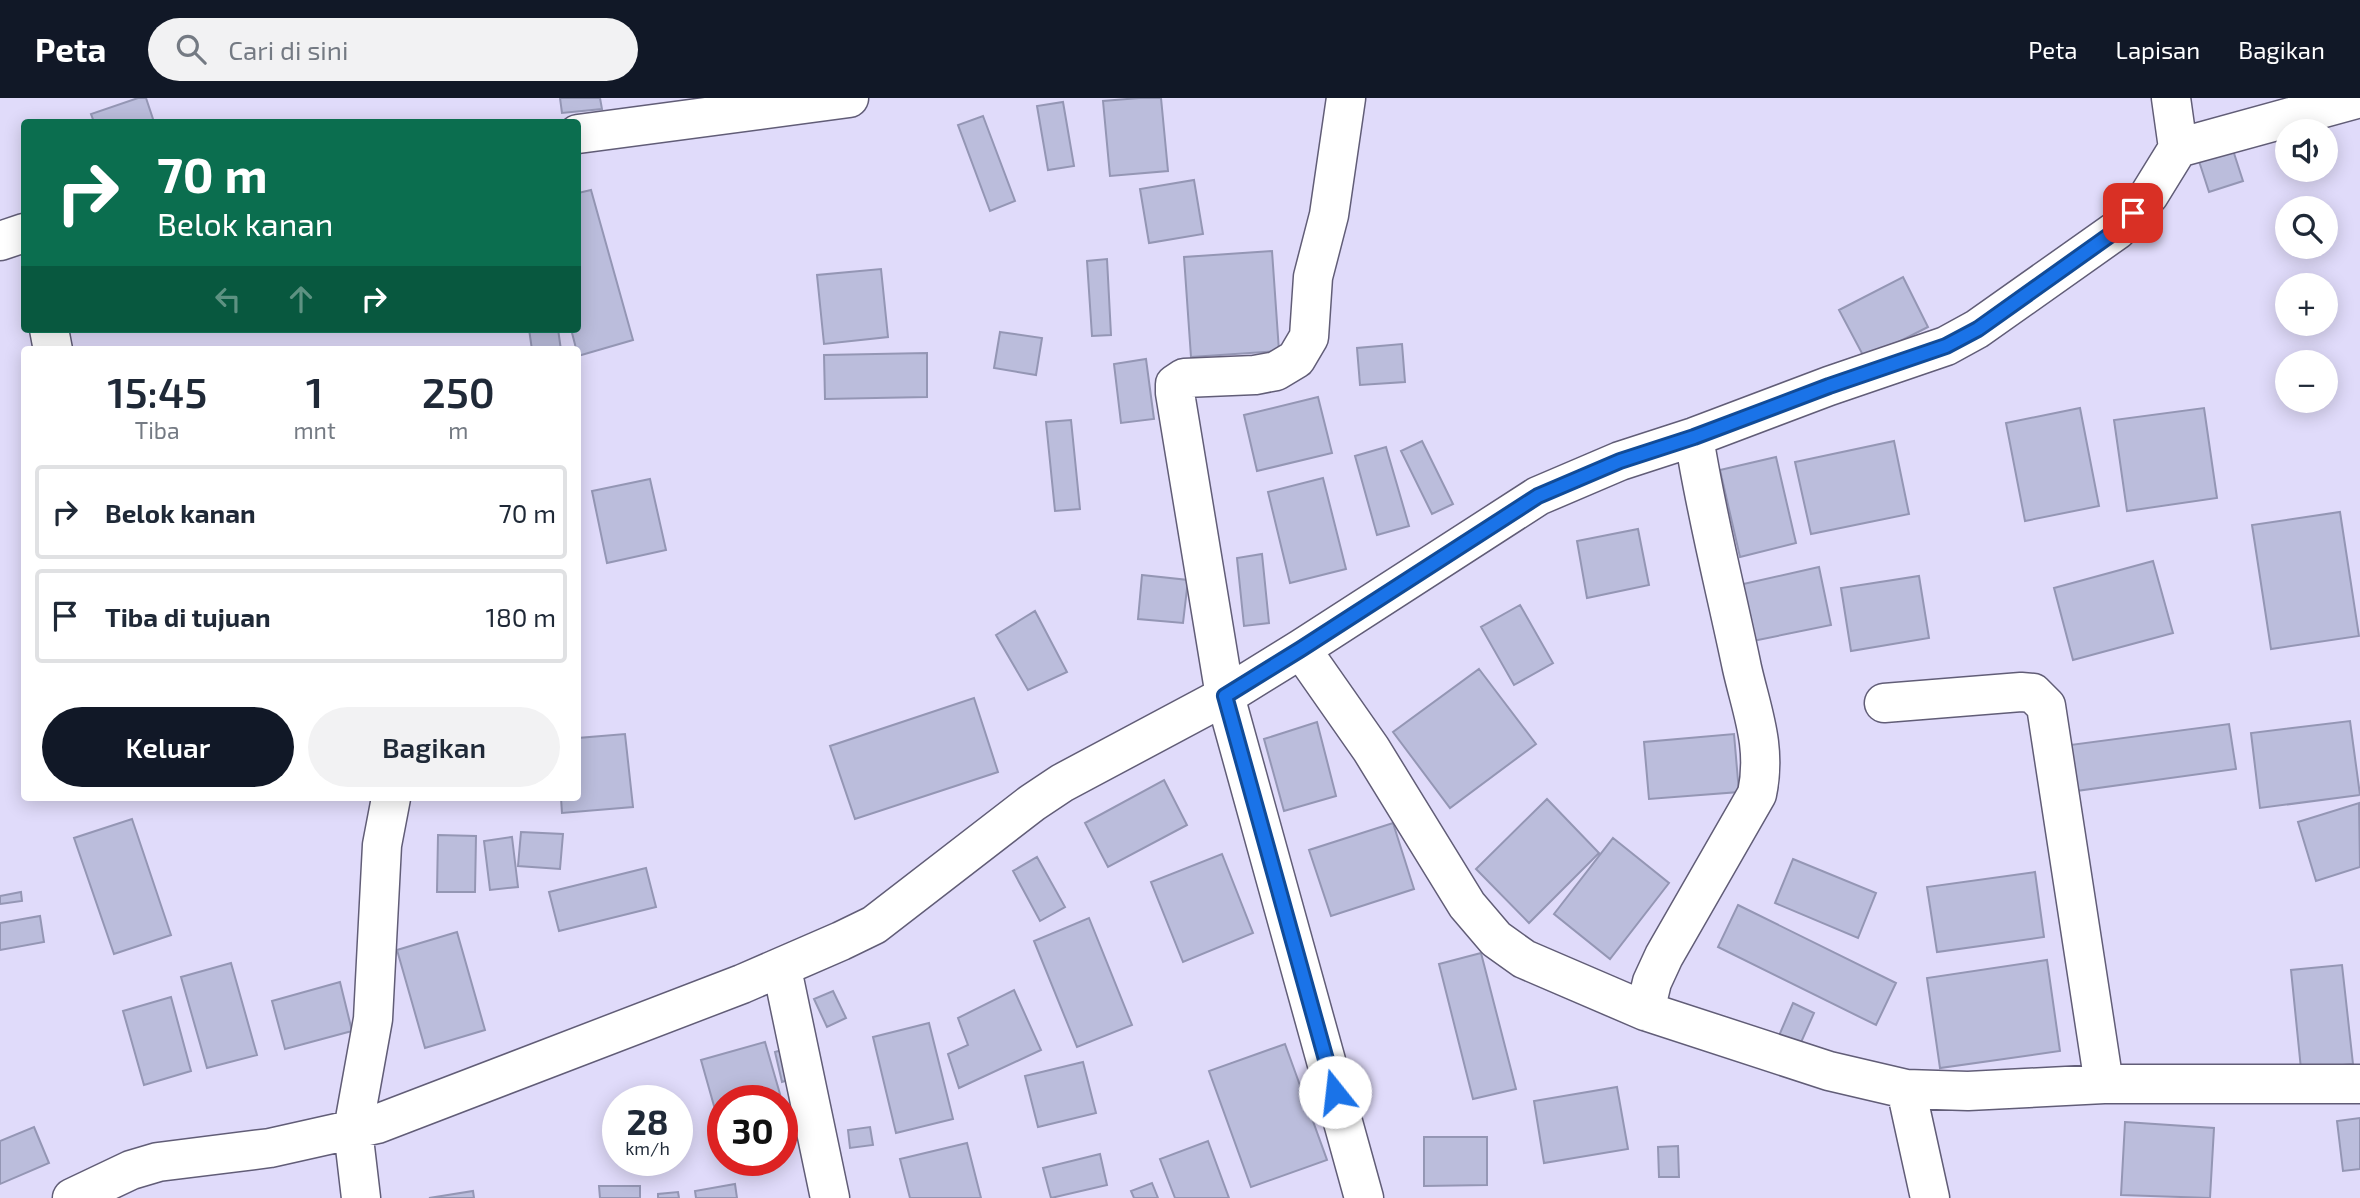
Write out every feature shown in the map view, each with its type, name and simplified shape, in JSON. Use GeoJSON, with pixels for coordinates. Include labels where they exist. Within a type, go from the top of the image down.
{"type":"FeatureCollection","features":[{"type":"Feature","properties":{"kind":"street"},"geometry":{"type":"LineString","coordinates":[[581,134],[849,98]]}},
{"type":"Feature","properties":{"kind":"street"},"geometry":{"type":"LineString","coordinates":[[1346,98],[1329,215],[1313,277],[1309,337],[1296,359],[1276,371],[1255,375],[1184,379],[1175,384],[1175,393],[1225,696],[1364,1198]]}},
{"type":"Feature","properties":{"kind":"street"},"geometry":{"type":"LineString","coordinates":[[72,1198],[131,1170],[158,1162],[270,1148],[354,1130],[426,1106],[782,968],[874,925],[1032,803],[1062,783],[1225,696],[1538,496],[1620,461],[1946,346],[1978,329],[2117,230],[2149,195],[2178,148],[2171,98]]}},
{"type":"Feature","properties":{"kind":"street"},"geometry":{"type":"LineString","coordinates":[[2178,148],[2360,98]]}},
{"type":"Feature","properties":{"kind":"street"},"geometry":{"type":"LineString","coordinates":[[0,241],[21,234]]}},
{"type":"Feature","properties":{"kind":"street"},"geometry":{"type":"LineString","coordinates":[[1645,1011],[1652,982],[1757,794],[1762,772],[1757,724],[1746,687],[1702,488],[1694,437]]}},
{"type":"Feature","properties":{"kind":"street"},"geometry":{"type":"LineString","coordinates":[[1301,649],[1371,750],[1467,905],[1496,939],[1524,958],[1645,1011],[1829,1071],[1906,1089],[1968,1091],[2104,1084],[2360,1084]]}},
{"type":"Feature","properties":{"kind":"street"},"geometry":{"type":"LineString","coordinates":[[1884,703],[2021,692],[2032,693],[2046,706],[2104,1084]]}},
{"type":"Feature","properties":{"kind":"street"},"geometry":{"type":"LineString","coordinates":[[361,1198],[354,1130],[373,1019],[382,845],[390,801]]}},
{"type":"Feature","properties":{"kind":"street"},"geometry":{"type":"LineString","coordinates":[[782,968],[830,1198]]}},
{"type":"Feature","properties":{"kind":"street"},"geometry":{"type":"LineString","coordinates":[[1906,1089],[1930,1198]]}},
{"type":"Feature","properties":{"kind":"building"},"geometry":{"type":"Polygon","coordinates":[[[138,98],[146,98],[153,119],[93,119],[91,114],[138,98]]]}},
{"type":"Feature","properties":{"kind":"building"},"geometry":{"type":"Polygon","coordinates":[[[560,98],[600,98],[602,109],[562,113],[560,98]]]}},
{"type":"Feature","properties":{"kind":"building"},"geometry":{"type":"Polygon","coordinates":[[[1161,98],[1168,171],[1110,176],[1103,101],[1161,98]]]}},
{"type":"Feature","properties":{"kind":"building"},"geometry":{"type":"Polygon","coordinates":[[[1063,102],[1074,166],[1048,170],[1037,106],[1063,102]]]}},
{"type":"Feature","properties":{"kind":"building"},"geometry":{"type":"Polygon","coordinates":[[[983,116],[1015,201],[990,211],[958,125],[983,116]]]}},
{"type":"Feature","properties":{"kind":"building"},"geometry":{"type":"Polygon","coordinates":[[[2231,144],[2243,181],[2209,192],[2197,155],[2231,144]]]}},
{"type":"Feature","properties":{"kind":"building"},"geometry":{"type":"Polygon","coordinates":[[[1194,180],[1203,234],[1149,243],[1140,189],[1194,180]]]}},
{"type":"Feature","properties":{"kind":"building"},"geometry":{"type":"Polygon","coordinates":[[[591,190],[633,340],[581,355],[581,346],[575,346],[572,333],[581,333],[581,192],[591,190]]]}},
{"type":"Feature","properties":{"kind":"building"},"geometry":{"type":"Polygon","coordinates":[[[1272,251],[1279,351],[1191,357],[1184,257],[1272,251]]]}},
{"type":"Feature","properties":{"kind":"building"},"geometry":{"type":"Polygon","coordinates":[[[1107,259],[1111,335],[1092,336],[1087,261],[1107,259]]]}},
{"type":"Feature","properties":{"kind":"building"},"geometry":{"type":"Polygon","coordinates":[[[881,269],[888,337],[824,344],[817,275],[881,269]]]}},
{"type":"Feature","properties":{"kind":"building"},"geometry":{"type":"Polygon","coordinates":[[[1903,277],[1928,327],[1865,359],[1839,310],[1903,277]]]}},
{"type":"Feature","properties":{"kind":"building"},"geometry":{"type":"Polygon","coordinates":[[[1000,332],[1042,338],[1036,375],[994,368],[1000,332]]]}},
{"type":"Feature","properties":{"kind":"building"},"geometry":{"type":"Polygon","coordinates":[[[530,333],[559,333],[560,346],[531,346],[530,333]]]}},
{"type":"Feature","properties":{"kind":"building"},"geometry":{"type":"Polygon","coordinates":[[[1402,344],[1405,382],[1360,385],[1357,348],[1402,344]]]}},
{"type":"Feature","properties":{"kind":"building"},"geometry":{"type":"Polygon","coordinates":[[[927,353],[927,397],[825,399],[824,355],[927,353]]]}},
{"type":"Feature","properties":{"kind":"building"},"geometry":{"type":"Polygon","coordinates":[[[1146,359],[1154,419],[1121,423],[1114,364],[1146,359]]]}},
{"type":"Feature","properties":{"kind":"building"},"geometry":{"type":"Polygon","coordinates":[[[1318,397],[1332,453],[1257,471],[1244,415],[1318,397]]]}},
{"type":"Feature","properties":{"kind":"building"},"geometry":{"type":"Polygon","coordinates":[[[2080,408],[2099,506],[2025,521],[2006,423],[2080,408]]]}},
{"type":"Feature","properties":{"kind":"building"},"geometry":{"type":"Polygon","coordinates":[[[2204,408],[2217,498],[2127,511],[2114,420],[2204,408]]]}},
{"type":"Feature","properties":{"kind":"building"},"geometry":{"type":"Polygon","coordinates":[[[1071,420],[1080,509],[1055,511],[1046,422],[1071,420]]]}},
{"type":"Feature","properties":{"kind":"building"},"geometry":{"type":"Polygon","coordinates":[[[1422,441],[1453,504],[1432,514],[1401,451],[1422,441]]]}},
{"type":"Feature","properties":{"kind":"building"},"geometry":{"type":"Polygon","coordinates":[[[1894,441],[1909,514],[1811,534],[1795,462],[1894,441]]]}},
{"type":"Feature","properties":{"kind":"building"},"geometry":{"type":"Polygon","coordinates":[[[1386,447],[1409,526],[1377,535],[1355,456],[1386,447]]]}},
{"type":"Feature","properties":{"kind":"building"},"geometry":{"type":"Polygon","coordinates":[[[1776,457],[1796,543],[1740,557],[1720,470],[1776,457]]]}},
{"type":"Feature","properties":{"kind":"building"},"geometry":{"type":"Polygon","coordinates":[[[1323,478],[1346,569],[1290,583],[1268,492],[1323,478]]]}},
{"type":"Feature","properties":{"kind":"building"},"geometry":{"type":"Polygon","coordinates":[[[650,479],[666,550],[607,563],[592,491],[650,479]]]}},
{"type":"Feature","properties":{"kind":"building"},"geometry":{"type":"Polygon","coordinates":[[[2340,512],[2359,636],[2271,649],[2252,525],[2340,512]]]}},
{"type":"Feature","properties":{"kind":"building"},"geometry":{"type":"Polygon","coordinates":[[[1638,529],[1649,585],[1587,598],[1577,541],[1638,529]]]}},
{"type":"Feature","properties":{"kind":"building"},"geometry":{"type":"Polygon","coordinates":[[[1262,554],[1269,623],[1244,626],[1237,558],[1262,554]]]}},
{"type":"Feature","properties":{"kind":"building"},"geometry":{"type":"Polygon","coordinates":[[[2153,561],[2173,633],[2073,660],[2054,588],[2153,561]]]}},
{"type":"Feature","properties":{"kind":"building"},"geometry":{"type":"Polygon","coordinates":[[[1819,567],[1831,625],[1743,643],[1730,587],[1819,567]]]}},
{"type":"Feature","properties":{"kind":"building"},"geometry":{"type":"Polygon","coordinates":[[[1142,575],[1188,580],[1183,623],[1138,619],[1142,575]]]}},
{"type":"Feature","properties":{"kind":"building"},"geometry":{"type":"Polygon","coordinates":[[[1919,576],[1929,638],[1851,651],[1841,588],[1919,576]]]}},
{"type":"Feature","properties":{"kind":"building"},"geometry":{"type":"Polygon","coordinates":[[[1520,605],[1553,663],[1514,685],[1481,627],[1520,605]]]}},
{"type":"Feature","properties":{"kind":"building"},"geometry":{"type":"Polygon","coordinates":[[[1035,611],[1067,672],[1028,690],[996,635],[1035,611]]]}},
{"type":"Feature","properties":{"kind":"building"},"geometry":{"type":"Polygon","coordinates":[[[1479,669],[1536,744],[1450,808],[1393,732],[1479,669]]]}},
{"type":"Feature","properties":{"kind":"building"},"geometry":{"type":"Polygon","coordinates":[[[974,698],[998,772],[855,819],[830,746],[974,698]]]}},
{"type":"Feature","properties":{"kind":"building"},"geometry":{"type":"Polygon","coordinates":[[[2350,721],[2360,795],[2260,808],[2251,733],[2350,721]]]}},
{"type":"Feature","properties":{"kind":"building"},"geometry":{"type":"Polygon","coordinates":[[[1317,722],[1336,796],[1284,811],[1264,739],[1317,722]]]}},
{"type":"Feature","properties":{"kind":"building"},"geometry":{"type":"Polygon","coordinates":[[[2229,724],[2236,769],[2076,791],[2070,745],[2229,724]]]}},
{"type":"Feature","properties":{"kind":"building"},"geometry":{"type":"Polygon","coordinates":[[[625,734],[633,807],[562,813],[561,801],[581,801],[581,738],[625,734]]]}},
{"type":"Feature","properties":{"kind":"building"},"geometry":{"type":"Polygon","coordinates":[[[1734,734],[1739,792],[1649,799],[1644,742],[1734,734]]]}},
{"type":"Feature","properties":{"kind":"building"},"geometry":{"type":"Polygon","coordinates":[[[1164,780],[1187,825],[1108,867],[1085,823],[1164,780]]]}},
{"type":"Feature","properties":{"kind":"building"},"geometry":{"type":"Polygon","coordinates":[[[1547,799],[1599,853],[1529,923],[1476,869],[1547,799]]]}},
{"type":"Feature","properties":{"kind":"building"},"geometry":{"type":"Polygon","coordinates":[[[2359,803],[2360,867],[2316,881],[2298,822],[2359,803]]]}},
{"type":"Feature","properties":{"kind":"building"},"geometry":{"type":"Polygon","coordinates":[[[132,819],[171,935],[114,954],[74,838],[132,819]]]}},
{"type":"Feature","properties":{"kind":"building"},"geometry":{"type":"Polygon","coordinates":[[[1393,823],[1414,889],[1331,916],[1309,850],[1393,823]]]}},
{"type":"Feature","properties":{"kind":"building"},"geometry":{"type":"Polygon","coordinates":[[[521,832],[563,834],[560,869],[518,866],[521,832]]]}},
{"type":"Feature","properties":{"kind":"building"},"geometry":{"type":"Polygon","coordinates":[[[438,835],[476,836],[475,892],[437,892],[438,835]]]}},
{"type":"Feature","properties":{"kind":"building"},"geometry":{"type":"Polygon","coordinates":[[[512,837],[518,887],[490,890],[484,841],[512,837]]]}},
{"type":"Feature","properties":{"kind":"building"},"geometry":{"type":"Polygon","coordinates":[[[1613,838],[1669,883],[1610,959],[1554,914],[1613,838]]]}},
{"type":"Feature","properties":{"kind":"building"},"geometry":{"type":"Polygon","coordinates":[[[1222,854],[1253,933],[1183,962],[1151,882],[1222,854]]]}},
{"type":"Feature","properties":{"kind":"building"},"geometry":{"type":"Polygon","coordinates":[[[1037,857],[1065,907],[1040,921],[1013,871],[1037,857]]]}},
{"type":"Feature","properties":{"kind":"building"},"geometry":{"type":"Polygon","coordinates":[[[1793,859],[1876,893],[1858,938],[1775,903],[1793,859]]]}},
{"type":"Feature","properties":{"kind":"building"},"geometry":{"type":"Polygon","coordinates":[[[646,868],[656,907],[559,931],[549,892],[646,868]]]}},
{"type":"Feature","properties":{"kind":"building"},"geometry":{"type":"Polygon","coordinates":[[[2035,872],[2044,937],[1937,952],[1927,887],[2035,872]]]}},
{"type":"Feature","properties":{"kind":"building"},"geometry":{"type":"Polygon","coordinates":[[[21,892],[22,901],[0,904],[0,896],[21,892]]]}},
{"type":"Feature","properties":{"kind":"building"},"geometry":{"type":"Polygon","coordinates":[[[1738,905],[1896,983],[1876,1025],[1718,947],[1738,905]]]}},
{"type":"Feature","properties":{"kind":"building"},"geometry":{"type":"Polygon","coordinates":[[[40,916],[44,942],[0,950],[0,923],[40,916]]]}},
{"type":"Feature","properties":{"kind":"building"},"geometry":{"type":"Polygon","coordinates":[[[1089,918],[1132,1025],[1077,1047],[1034,941],[1089,918]]]}},
{"type":"Feature","properties":{"kind":"building"},"geometry":{"type":"Polygon","coordinates":[[[457,932],[485,1030],[425,1048],[397,950],[457,932]]]}},
{"type":"Feature","properties":{"kind":"building"},"geometry":{"type":"Polygon","coordinates":[[[1481,953],[1516,1089],[1473,1099],[1439,964],[1481,953]]]}},
{"type":"Feature","properties":{"kind":"building"},"geometry":{"type":"Polygon","coordinates":[[[2047,960],[2060,1051],[1940,1068],[1927,978],[2047,960]]]}},
{"type":"Feature","properties":{"kind":"building"},"geometry":{"type":"Polygon","coordinates":[[[231,963],[257,1055],[207,1068],[181,977],[231,963]]]}},
{"type":"Feature","properties":{"kind":"building"},"geometry":{"type":"Polygon","coordinates":[[[2342,965],[2353,1064],[2301,1069],[2291,970],[2342,965]]]}},
{"type":"Feature","properties":{"kind":"building"},"geometry":{"type":"Polygon","coordinates":[[[340,982],[352,1031],[285,1049],[272,1001],[340,982]]]}},
{"type":"Feature","properties":{"kind":"building"},"geometry":{"type":"Polygon","coordinates":[[[1014,990],[1041,1050],[959,1088],[948,1054],[968,1045],[958,1018],[1014,990]]]}},
{"type":"Feature","properties":{"kind":"building"},"geometry":{"type":"Polygon","coordinates":[[[833,991],[846,1018],[827,1027],[814,999],[833,991]]]}},
{"type":"Feature","properties":{"kind":"building"},"geometry":{"type":"Polygon","coordinates":[[[171,997],[191,1071],[144,1085],[123,1011],[171,997]]]}},
{"type":"Feature","properties":{"kind":"building"},"geometry":{"type":"Polygon","coordinates":[[[1793,1003],[1814,1013],[1799,1047],[1778,1038],[1793,1003]]]}},
{"type":"Feature","properties":{"kind":"building"},"geometry":{"type":"Polygon","coordinates":[[[929,1023],[953,1119],[896,1133],[873,1037],[929,1023]]]}},
{"type":"Feature","properties":{"kind":"building"},"geometry":{"type":"Polygon","coordinates":[[[765,1042],[777,1085],[708,1085],[701,1060],[765,1042]]]}},
{"type":"Feature","properties":{"kind":"building"},"geometry":{"type":"Polygon","coordinates":[[[1285,1044],[1327,1160],[1251,1187],[1209,1071],[1285,1044]]]}},
{"type":"Feature","properties":{"kind":"building"},"geometry":{"type":"Polygon","coordinates":[[[789,1048],[795,1078],[782,1082],[775,1052],[789,1048]]]}},
{"type":"Feature","properties":{"kind":"building"},"geometry":{"type":"Polygon","coordinates":[[[1083,1062],[1096,1113],[1038,1127],[1025,1076],[1083,1062]]]}},
{"type":"Feature","properties":{"kind":"building"},"geometry":{"type":"Polygon","coordinates":[[[1617,1087],[1628,1149],[1544,1163],[1534,1101],[1617,1087]]]}},
{"type":"Feature","properties":{"kind":"building"},"geometry":{"type":"Polygon","coordinates":[[[2360,1118],[2360,1169],[2343,1171],[2337,1121],[2360,1118]]]}},
{"type":"Feature","properties":{"kind":"building"},"geometry":{"type":"Polygon","coordinates":[[[2125,1122],[2214,1128],[2210,1198],[2121,1195],[2125,1122]]]}},
{"type":"Feature","properties":{"kind":"building"},"geometry":{"type":"Polygon","coordinates":[[[34,1127],[49,1163],[0,1184],[0,1141],[34,1127]]]}},
{"type":"Feature","properties":{"kind":"building"},"geometry":{"type":"Polygon","coordinates":[[[870,1127],[873,1145],[850,1148],[848,1130],[870,1127]]]}},
{"type":"Feature","properties":{"kind":"building"},"geometry":{"type":"Polygon","coordinates":[[[1424,1137],[1487,1137],[1487,1185],[1424,1186],[1424,1137]]]}},
{"type":"Feature","properties":{"kind":"building"},"geometry":{"type":"Polygon","coordinates":[[[1208,1141],[1229,1198],[1175,1198],[1160,1159],[1208,1141]]]}},
{"type":"Feature","properties":{"kind":"building"},"geometry":{"type":"Polygon","coordinates":[[[967,1143],[981,1198],[910,1198],[900,1159],[967,1143]]]}},
{"type":"Feature","properties":{"kind":"building"},"geometry":{"type":"Polygon","coordinates":[[[1678,1146],[1679,1177],[1659,1177],[1658,1147],[1678,1146]]]}},
{"type":"Feature","properties":{"kind":"building"},"geometry":{"type":"Polygon","coordinates":[[[1100,1154],[1107,1185],[1051,1198],[1043,1168],[1100,1154]]]}},
{"type":"Feature","properties":{"kind":"building"},"geometry":{"type":"Polygon","coordinates":[[[1152,1183],[1158,1198],[1134,1198],[1131,1191],[1152,1183]]]}},
{"type":"Feature","properties":{"kind":"building"},"geometry":{"type":"Polygon","coordinates":[[[735,1184],[737,1198],[696,1198],[695,1191],[735,1184]]]}},
{"type":"Feature","properties":{"kind":"building"},"geometry":{"type":"Polygon","coordinates":[[[599,1186],[640,1186],[640,1198],[600,1198],[599,1186]]]}},
{"type":"Feature","properties":{"kind":"building"},"geometry":{"type":"Polygon","coordinates":[[[473,1191],[474,1198],[429,1198],[473,1191]]]}},
{"type":"Feature","properties":{"kind":"building"},"geometry":{"type":"Polygon","coordinates":[[[678,1192],[679,1198],[658,1198],[658,1194],[678,1192]]]}},
{"type":"Feature","properties":{"kind":"route"},"geometry":{"type":"LineString","coordinates":[[1335,1092],[1225,696],[1538,496],[1620,461],[1946,346],[1978,329],[2117,230],[2133,213]]}}]}
